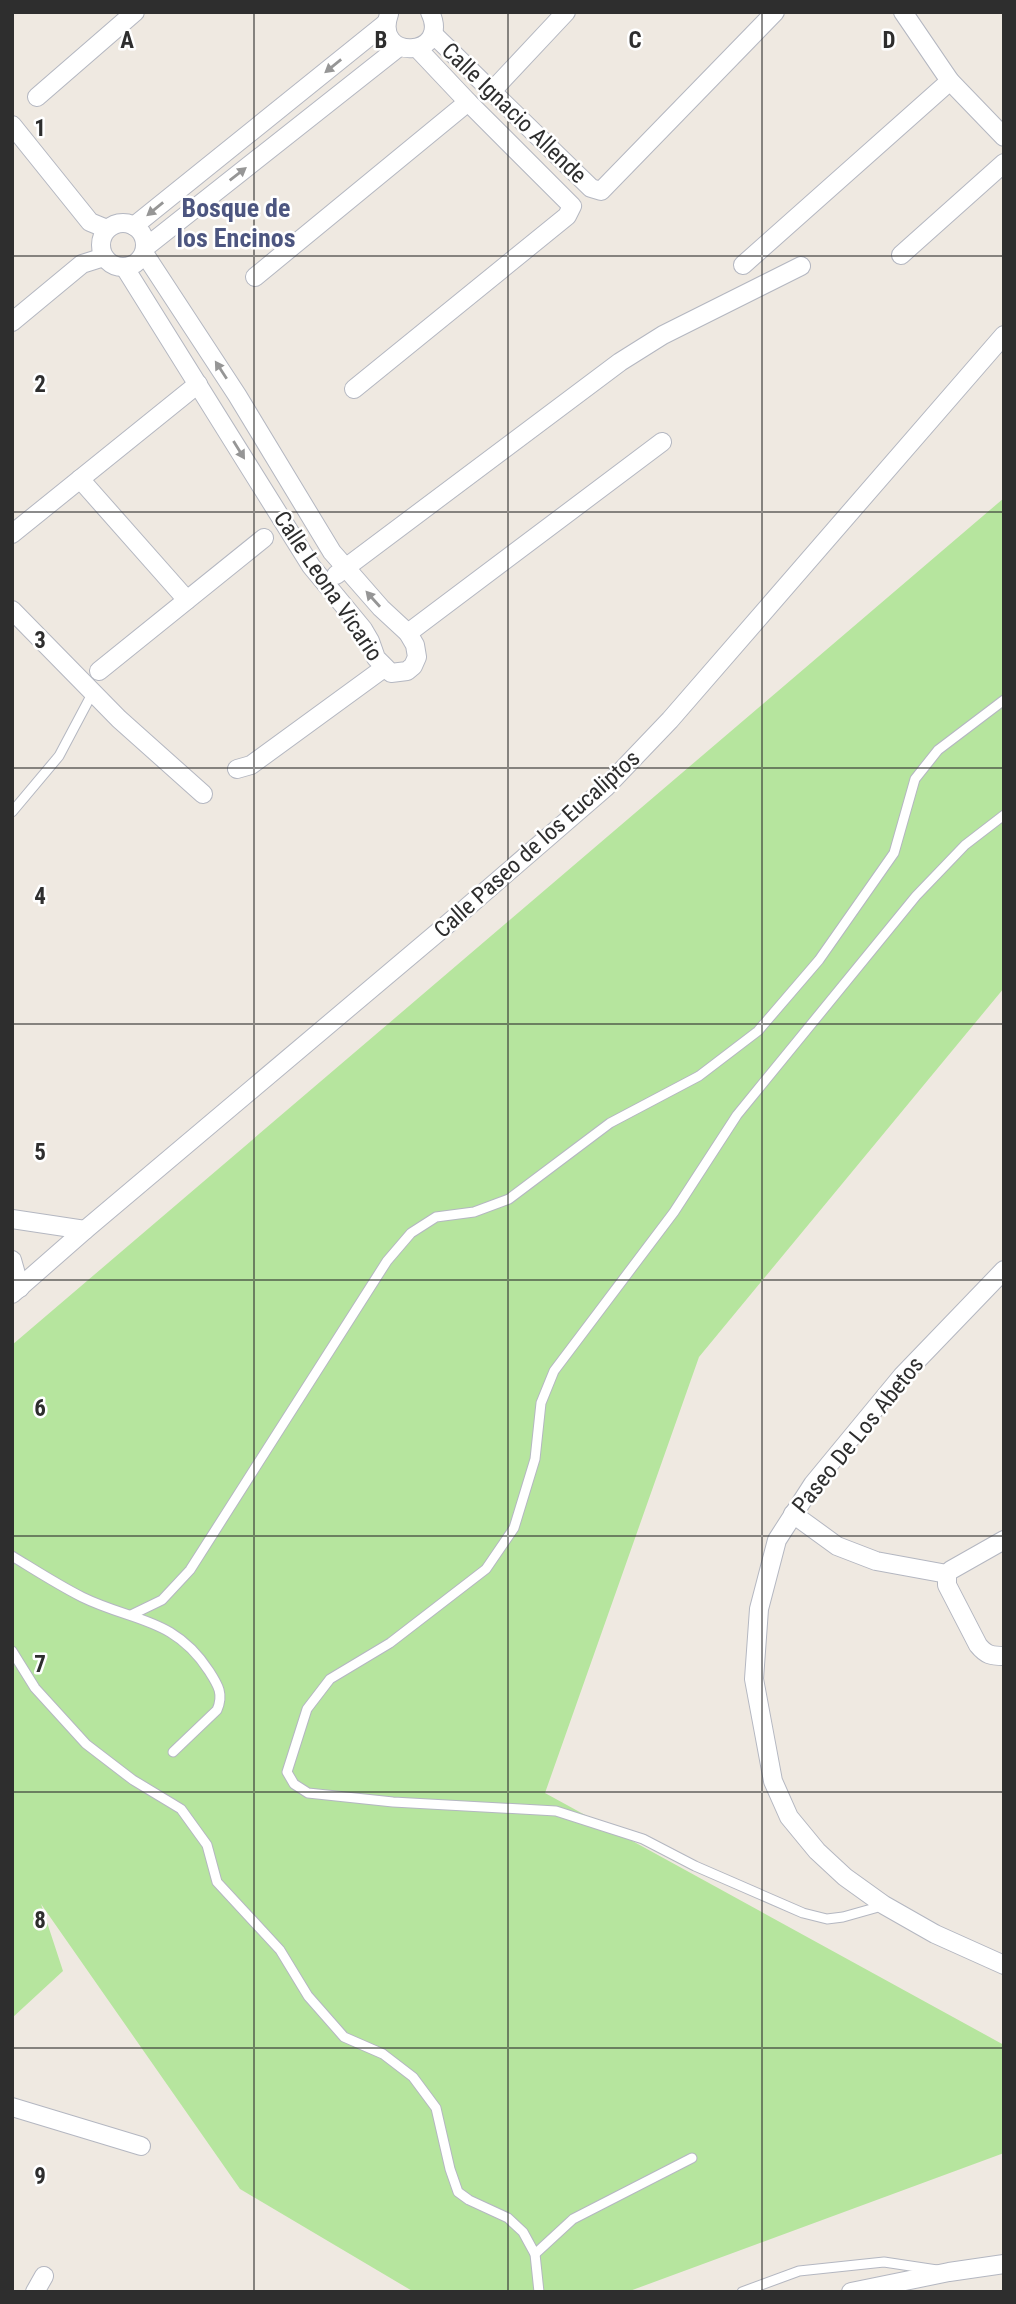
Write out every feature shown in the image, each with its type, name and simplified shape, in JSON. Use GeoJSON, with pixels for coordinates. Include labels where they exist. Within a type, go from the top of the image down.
{"type":"FeatureCollection","features":[{"type":"Feature","properties":{"kind":"street"},"geometry":{"type":"LineString","coordinates":[[37,97],[135,12]]}},
{"type":"Feature","properties":{"kind":"street"},"geometry":{"type":"LineString","coordinates":[[492,91],[566,12]]}},
{"type":"Feature","properties":{"kind":"street","name":"Calle Ignacio Allende"},"geometry":{"type":"LineString","coordinates":[[436,21],[492,91],[597,191],[601,191],[775,12]]}},
{"type":"Feature","properties":{"kind":"street"},"geometry":{"type":"LineString","coordinates":[[903,12],[950,81],[1004,137]]}},
{"type":"Feature","properties":{"kind":"street"},"geometry":{"type":"LineString","coordinates":[[388,18],[389,37],[399,47],[408,49],[427,43],[436,21]]}},
{"type":"Feature","properties":{"kind":"street"},"geometry":{"type":"LineString","coordinates":[[134,226],[388,18]]}},
{"type":"Feature","properties":{"kind":"street"},"geometry":{"type":"LineString","coordinates":[[145,250],[145,239],[134,226],[125,223],[107,229],[101,243],[104,257],[113,265],[125,268],[133,265],[145,250],[399,47]]}},
{"type":"Feature","properties":{"kind":"street","name":"Calle Ignacio Allende"},"geometry":{"type":"LineString","coordinates":[[354,389],[567,216],[572,206],[467,102],[417,48]]}},
{"type":"Feature","properties":{"kind":"street"},"geometry":{"type":"LineString","coordinates":[[743,265],[950,81]]}},
{"type":"Feature","properties":{"kind":"street"},"geometry":{"type":"LineString","coordinates":[[254,277],[467,102]]}},
{"type":"Feature","properties":{"kind":"street"},"geometry":{"type":"LineString","coordinates":[[12,125],[90,222],[107,229]]}},
{"type":"Feature","properties":{"kind":"street"},"geometry":{"type":"LineString","coordinates":[[901,255],[1004,163]]}},
{"type":"Feature","properties":{"kind":"street","name":"Calle Leona Vicario"},"geometry":{"type":"LineString","coordinates":[[125,268],[311,566],[363,629],[376,658],[384,668],[398,674],[407,671],[417,657],[415,645],[408,633],[381,608],[332,552],[145,250]]}},
{"type":"Feature","properties":{"kind":"street"},"geometry":{"type":"LineString","coordinates":[[12,322],[82,264],[104,257]]}},
{"type":"Feature","properties":{"kind":"street"},"geometry":{"type":"LineString","coordinates":[[325,583],[620,362],[663,335],[801,266]]}},
{"type":"Feature","properties":{"kind":"street","name":"Calle Paseo de los Eucaliptos"},"geometry":{"type":"LineString","coordinates":[[16,1291],[605,788],[670,720],[1004,335]]}},
{"type":"Feature","properties":{"kind":"street"},"geometry":{"type":"LineString","coordinates":[[12,534],[198,384]]}},
{"type":"Feature","properties":{"kind":"street"},"geometry":{"type":"LineString","coordinates":[[214,408],[237,395]]}},
{"type":"Feature","properties":{"kind":"street"},"geometry":{"type":"LineString","coordinates":[[408,633],[662,442]]}},
{"type":"Feature","properties":{"kind":"street"},"geometry":{"type":"LineString","coordinates":[[80,479],[187,600]]}},
{"type":"Feature","properties":{"kind":"street"},"geometry":{"type":"LineString","coordinates":[[99,671],[264,538]]}},
{"type":"Feature","properties":{"kind":"street"},"geometry":{"type":"LineString","coordinates":[[12,610],[93,692],[203,794]]}},
{"type":"Feature","properties":{"kind":"street"},"geometry":{"type":"LineString","coordinates":[[237,769],[251,765],[384,668]]}},
{"type":"Feature","properties":{"kind":"street"},"geometry":{"type":"LineString","coordinates":[[12,1219],[85,1230]]}},
{"type":"Feature","properties":{"kind":"street"},"geometry":{"type":"LineString","coordinates":[[12,1260],[16,1291]]}},
{"type":"Feature","properties":{"kind":"street","name":"Paseo De Los Abetos"},"geometry":{"type":"LineString","coordinates":[[1004,1270],[902,1376],[813,1484],[777,1540],[759,1609],[754,1679],[773,1781],[789,1817],[817,1851],[845,1877],[884,1905],[935,1934],[1004,1965]]}},
{"type":"Feature","properties":{"kind":"street"},"geometry":{"type":"LineString","coordinates":[[793,1514],[837,1546],[876,1561],[947,1574]]}},
{"type":"Feature","properties":{"kind":"street"},"geometry":{"type":"LineString","coordinates":[[1004,1540],[947,1574],[947,1585],[978,1645],[990,1656],[1004,1656]]}},
{"type":"Feature","properties":{"kind":"street"},"geometry":{"type":"LineString","coordinates":[[12,2107],[141,2146]]}},
{"type":"Feature","properties":{"kind":"street"},"geometry":{"type":"LineString","coordinates":[[851,2292],[1004,2264]]}},
{"type":"Feature","properties":{"kind":"lane"},"geometry":{"type":"LineString","coordinates":[[12,812],[59,757],[93,692]]}},
{"type":"Feature","properties":{"kind":"lane"},"geometry":{"type":"LineString","coordinates":[[131,1615],[162,1600],[190,1570],[387,1261],[411,1233],[436,1217],[474,1212],[509,1199],[610,1123],[699,1076],[758,1031],[819,960],[894,853],[915,779],[938,750],[1004,699]]}},
{"type":"Feature","properties":{"kind":"lane"},"geometry":{"type":"LineString","coordinates":[[884,1905],[827,1919],[803,1913],[695,1866],[643,1839],[556,1811],[393,1802],[308,1793],[294,1784],[287,1772],[307,1709],[330,1679],[390,1643],[486,1569],[514,1528],[535,1459],[541,1403],[554,1371],[674,1212],[737,1115],[916,896],[965,845],[1004,815]]}},
{"type":"Feature","properties":{"kind":"lane"},"geometry":{"type":"LineString","coordinates":[[12,1556],[83,1598],[163,1627],[186,1643],[202,1660],[221,1694],[217,1710],[173,1752]]}},
{"type":"Feature","properties":{"kind":"lane"},"geometry":{"type":"LineString","coordinates":[[12,1651],[36,1688],[86,1744],[133,1780],[181,1809],[207,1845],[217,1882],[281,1950],[308,1996],[344,2037],[383,2054],[413,2077],[436,2108],[458,2192],[508,2218],[523,2232],[535,2254],[539,2292]]}},
{"type":"Feature","properties":{"kind":"lane"},"geometry":{"type":"LineString","coordinates":[[535,2254],[573,2219],[692,2158]]}},
{"type":"Feature","properties":{"kind":"lane"},"geometry":{"type":"LineString","coordinates":[[742,2292],[799,2271],[884,2262],[949,2272]]}},
{"type":"Feature","properties":{"kind":"green space"},"geometry":{"type":"Polygon","coordinates":[[[1004,498],[1004,988],[699,1357],[545,1793],[1004,2045],[1004,2153],[627,2292],[414,2292],[240,2189],[41,1904],[63,1971],[12,2018],[12,1345],[1004,498]]]}},
{"type":"Feature","properties":{"kind":"district","name":"Bosque de los Encinos"},"geometry":{"type":"Point","coordinates":[236,223]}}]}
